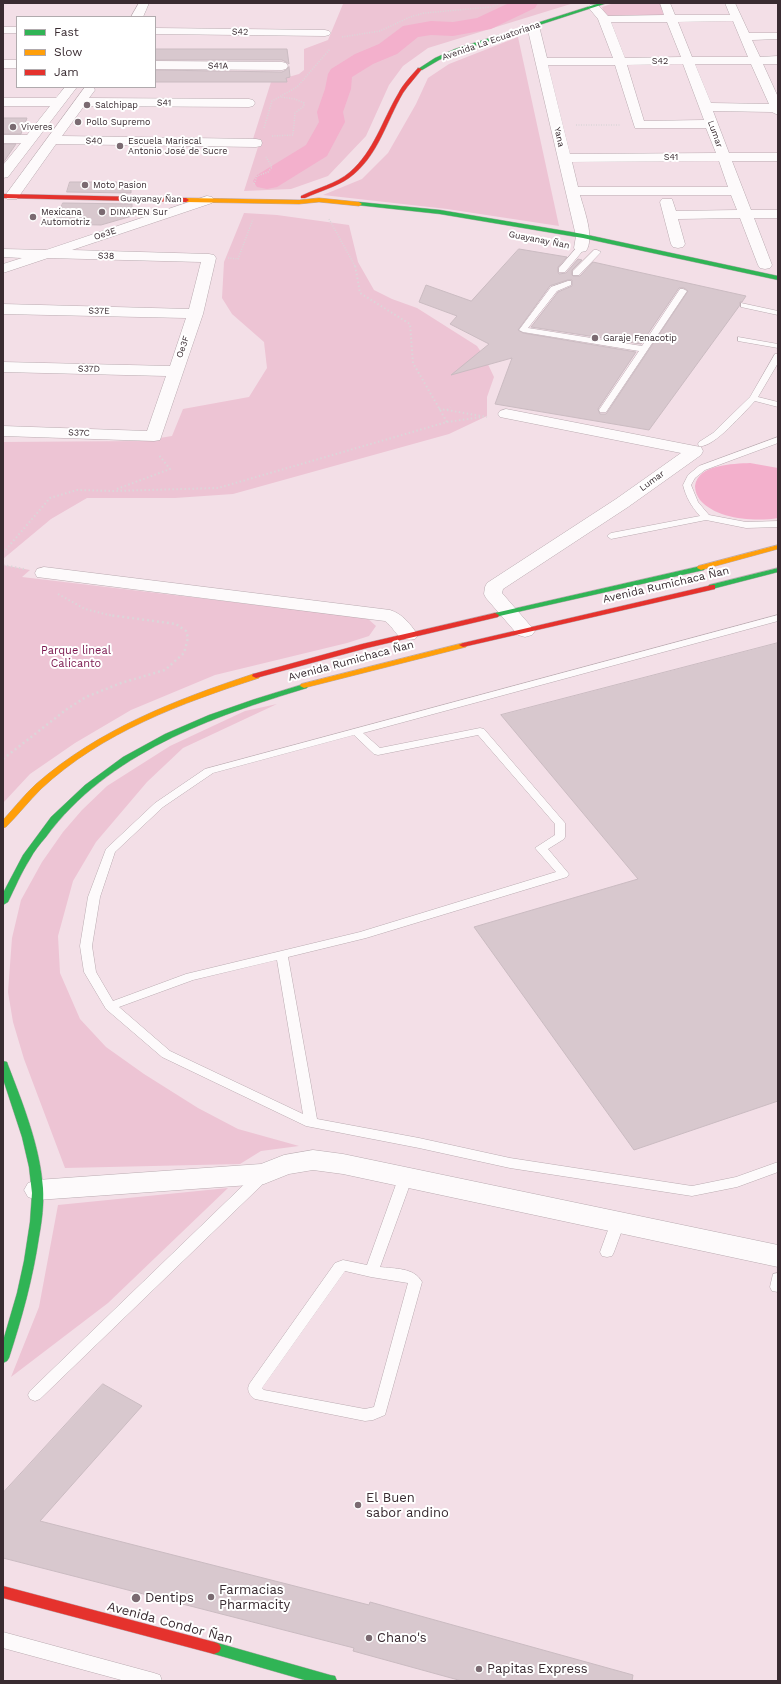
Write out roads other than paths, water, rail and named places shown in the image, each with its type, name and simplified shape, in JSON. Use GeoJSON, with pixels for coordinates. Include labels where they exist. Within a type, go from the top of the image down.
{"type":"FeatureCollection","features":[{"type":"Feature","properties":{"kind":"main road","name":"Avenida La Ecuatoriana"},"geometry":{"type":"LineString","coordinates":[[299,202],[304,196],[337,183],[360,167],[379,138],[407,82],[420,69],[453,52],[599,5]]}},
{"type":"Feature","properties":{"kind":"main road","name":"Guayanay Ñan"},"geometry":{"type":"LineString","coordinates":[[8,196],[260,202],[299,202],[319,200],[440,212],[579,244],[778,278]]}},
{"type":"Feature","properties":{"kind":"main road","name":"Guayanay Ñan"},"geometry":{"type":"LineString","coordinates":[[299,202],[309,207],[400,218]]}},
{"type":"Feature","properties":{"kind":"main road","name":"Guayanay Ñan"},"geometry":{"type":"LineString","coordinates":[[579,244],[601,252]]}},
{"type":"Feature","properties":{"kind":"main road","name":"Avenida Rumichaca Ñan"},"geometry":{"type":"LineString","coordinates":[[3,826],[28,798],[57,772],[89,750],[151,714],[239,680],[408,635],[679,574],[778,547]]}},
{"type":"Feature","properties":{"kind":"main road","name":"Avenida Rumichaca Ñan"},"geometry":{"type":"LineString","coordinates":[[3,902],[6,887],[23,860],[42,832],[63,809],[89,785],[118,765],[175,731],[257,699],[312,683],[525,630],[697,591],[778,570]]}},
{"type":"Feature","properties":{"kind":"main road"},"geometry":{"type":"LineString","coordinates":[[3,1066],[14,1094],[27,1140],[37,1190],[36,1222],[30,1269],[17,1316],[3,1358]]}},
{"type":"Feature","properties":{"kind":"main road","name":"Avenida Condor Ñan"},"geometry":{"type":"LineString","coordinates":[[3,1592],[184,1639],[330,1681]]}},
{"type":"Feature","properties":{"kind":"street"},"geometry":{"type":"LineString","coordinates":[[138,16],[144,3]]}},
{"type":"Feature","properties":{"kind":"street","name":"Lumar"},"geometry":{"type":"LineString","coordinates":[[665,3],[706,107],[711,124],[765,265]]}},
{"type":"Feature","properties":{"kind":"street"},"geometry":{"type":"LineString","coordinates":[[706,107],[777,109],[730,3]]}},
{"type":"Feature","properties":{"kind":"street"},"geometry":{"type":"LineString","coordinates":[[599,5],[600,12],[620,61],[640,124],[711,124]]}},
{"type":"Feature","properties":{"kind":"street"},"geometry":{"type":"LineString","coordinates":[[604,19],[737,18]]}},
{"type":"Feature","properties":{"kind":"street","name":"Yana"},"geometry":{"type":"LineString","coordinates":[[533,26],[572,191],[579,244]]}},
{"type":"Feature","properties":{"kind":"street"},"geometry":{"type":"LineString","coordinates":[[3,30],[16,30]]}},
{"type":"Feature","properties":{"kind":"street","name":"S42"},"geometry":{"type":"LineString","coordinates":[[156,31],[325,33]]}},
{"type":"Feature","properties":{"kind":"street"},"geometry":{"type":"LineString","coordinates":[[745,37],[778,36]]}},
{"type":"Feature","properties":{"kind":"street","name":"S42"},"geometry":{"type":"LineString","coordinates":[[542,62],[778,60]]}},
{"type":"Feature","properties":{"kind":"street"},"geometry":{"type":"LineString","coordinates":[[3,64],[16,64]]}},
{"type":"Feature","properties":{"kind":"street","name":"S41A"},"geometry":{"type":"LineString","coordinates":[[156,65],[282,66]]}},
{"type":"Feature","properties":{"kind":"street"},"geometry":{"type":"LineString","coordinates":[[3,174],[69,88]]}},
{"type":"Feature","properties":{"kind":"street"},"geometry":{"type":"LineString","coordinates":[[8,196],[90,88]]}},
{"type":"Feature","properties":{"kind":"street"},"geometry":{"type":"LineString","coordinates":[[3,102],[59,102]]}},
{"type":"Feature","properties":{"kind":"street","name":"S41"},"geometry":{"type":"LineString","coordinates":[[80,102],[249,103]]}},
{"type":"Feature","properties":{"kind":"street"},"geometry":{"type":"LineString","coordinates":[[3,139],[31,139]]}},
{"type":"Feature","properties":{"kind":"street","name":"S40"},"geometry":{"type":"LineString","coordinates":[[52,140],[256,143]]}},
{"type":"Feature","properties":{"kind":"street","name":"S41"},"geometry":{"type":"LineString","coordinates":[[564,158],[778,157]]}},
{"type":"Feature","properties":{"kind":"street"},"geometry":{"type":"LineString","coordinates":[[572,191],[737,191]]}},
{"type":"Feature","properties":{"kind":"street"},"geometry":{"type":"LineString","coordinates":[[664,191],[678,244]]}},
{"type":"Feature","properties":{"kind":"street","name":"Oe3E"},"geometry":{"type":"LineString","coordinates":[[3,269],[207,200]]}},
{"type":"Feature","properties":{"kind":"street"},"geometry":{"type":"LineString","coordinates":[[670,215],[778,214]]}},
{"type":"Feature","properties":{"kind":"street","name":"S38"},"geometry":{"type":"LineString","coordinates":[[3,253],[209,258]]}},
{"type":"Feature","properties":{"kind":"street","name":"Oe3F"},"geometry":{"type":"LineString","coordinates":[[154,436],[195,314],[209,258]]}},
{"type":"Feature","properties":{"kind":"street","name":"S37E"},"geometry":{"type":"LineString","coordinates":[[3,309],[195,314]]}},
{"type":"Feature","properties":{"kind":"street","name":"S37D"},"geometry":{"type":"LineString","coordinates":[[3,367],[175,371]]}},
{"type":"Feature","properties":{"kind":"street"},"geometry":{"type":"LineString","coordinates":[[506,414],[699,447]]}},
{"type":"Feature","properties":{"kind":"street","name":"S37C"},"geometry":{"type":"LineString","coordinates":[[3,431],[154,436]]}},
{"type":"Feature","properties":{"kind":"street","name":"Lumar"},"geometry":{"type":"LineString","coordinates":[[525,630],[493,594],[494,587],[622,503],[699,447]]}},
{"type":"Feature","properties":{"kind":"street"},"geometry":{"type":"LineString","coordinates":[[44,573],[390,616],[397,621],[408,635]]}},
{"type":"Feature","properties":{"kind":"street"},"geometry":{"type":"LineString","coordinates":[[37,1190],[264,1174],[284,1165],[313,1160],[406,1176],[778,1256]]}},
{"type":"Feature","properties":{"kind":"lane"},"geometry":{"type":"LineString","coordinates":[[562,270],[579,244]]}},
{"type":"Feature","properties":{"kind":"lane"},"geometry":{"type":"LineString","coordinates":[[576,273],[601,252]]}},
{"type":"Feature","properties":{"kind":"lane"},"geometry":{"type":"LineString","coordinates":[[551,280],[554,289]]}},
{"type":"Feature","properties":{"kind":"lane"},"geometry":{"type":"LineString","coordinates":[[568,283],[554,289],[523,330],[644,349]]}},
{"type":"Feature","properties":{"kind":"lane"},"geometry":{"type":"LineString","coordinates":[[603,410],[683,291]]}},
{"type":"Feature","properties":{"kind":"lane"},"geometry":{"type":"LineString","coordinates":[[744,305],[778,314]]}},
{"type":"Feature","properties":{"kind":"lane"},"geometry":{"type":"LineString","coordinates":[[741,339],[778,346]]}},
{"type":"Feature","properties":{"kind":"lane"},"geometry":{"type":"LineString","coordinates":[[699,447],[716,435],[753,398],[778,356]]}},
{"type":"Feature","properties":{"kind":"lane"},"geometry":{"type":"LineString","coordinates":[[753,398],[778,406]]}},
{"type":"Feature","properties":{"kind":"lane"},"geometry":{"type":"LineString","coordinates":[[706,517],[697,508],[690,496],[687,486],[691,477],[702,468],[778,440]]}},
{"type":"Feature","properties":{"kind":"lane"},"geometry":{"type":"LineString","coordinates":[[611,536],[706,517],[746,525],[778,524]]}},
{"type":"Feature","properties":{"kind":"lane"},"geometry":{"type":"LineString","coordinates":[[778,618],[208,771],[159,805],[110,850],[94,897],[86,946],[90,972],[110,1006],[166,1054],[311,1123],[418,1143],[510,1163],[692,1192],[737,1182],[778,1167]]}},
{"type":"Feature","properties":{"kind":"lane"},"geometry":{"type":"LineString","coordinates":[[110,1006],[190,977],[362,935],[563,874],[541,848],[560,838],[560,823],[480,731],[378,752],[355,731]]}},
{"type":"Feature","properties":{"kind":"lane"},"geometry":{"type":"LineString","coordinates":[[282,955],[311,1123]]}},
{"type":"Feature","properties":{"kind":"lane"},"geometry":{"type":"LineString","coordinates":[[35,1395],[264,1174]]}},
{"type":"Feature","properties":{"kind":"lane"},"geometry":{"type":"LineString","coordinates":[[371,1272],[406,1176]]}},
{"type":"Feature","properties":{"kind":"lane"},"geometry":{"type":"LineString","coordinates":[[607,1252],[618,1222]]}},
{"type":"Feature","properties":{"kind":"lane"},"geometry":{"type":"LineString","coordinates":[[343,1265],[371,1272],[407,1276],[415,1282],[380,1410],[373,1414],[365,1415],[260,1395],[256,1392],[255,1387],[340,1266],[343,1265]]}},
{"type":"Feature","properties":{"kind":"lane"},"geometry":{"type":"LineString","coordinates":[[3,1640],[154,1681]]}},
{"type":"Feature","properties":{"kind":"waterway"},"geometry":{"type":"LineString","coordinates":[[267,181],[317,150],[332,122],[330,112],[338,89],[340,74],[364,59],[388,49],[411,31],[431,28],[453,29],[483,24],[527,3]]}},
{"type":"Feature","properties":{"kind":"place","name":"Salchipap"},"geometry":{"type":"Point","coordinates":[87,105]}},
{"type":"Feature","properties":{"kind":"place","name":"Pollo Supremo"},"geometry":{"type":"Point","coordinates":[78,122]}},
{"type":"Feature","properties":{"kind":"place","name":"Viveres"},"geometry":{"type":"Point","coordinates":[13,127]}},
{"type":"Feature","properties":{"kind":"place","name":"Escuela Mariscal Antonio José de Sucre"},"geometry":{"type":"Point","coordinates":[120,146]}},
{"type":"Feature","properties":{"kind":"place","name":"Moto Pasion"},"geometry":{"type":"Point","coordinates":[85,185]}},
{"type":"Feature","properties":{"kind":"place","name":"DINAPEN Sur"},"geometry":{"type":"Point","coordinates":[102,212]}},
{"type":"Feature","properties":{"kind":"place","name":"Mexicana Automotriz"},"geometry":{"type":"Point","coordinates":[33,217]}},
{"type":"Feature","properties":{"kind":"place","name":"Garaje Fenacotip"},"geometry":{"type":"Point","coordinates":[595,338]}},
{"type":"Feature","properties":{"kind":"place","name":"El Buen sabor andino"},"geometry":{"type":"Point","coordinates":[358,1505]}},
{"type":"Feature","properties":{"kind":"place","name":"Farmacias Pharmacity"},"geometry":{"type":"Point","coordinates":[211,1597]}},
{"type":"Feature","properties":{"kind":"place","name":"Dentips"},"geometry":{"type":"Point","coordinates":[136,1598]}},
{"type":"Feature","properties":{"kind":"place","name":"Chano's"},"geometry":{"type":"Point","coordinates":[369,1638]}},
{"type":"Feature","properties":{"kind":"place","name":"Papitas Express"},"geometry":{"type":"Point","coordinates":[479,1669]}},
{"type":"Feature","properties":{"kind":"park label","name":"Parque lineal Calicanto"},"geometry":{"type":"Point","coordinates":[76,657]}}]}
